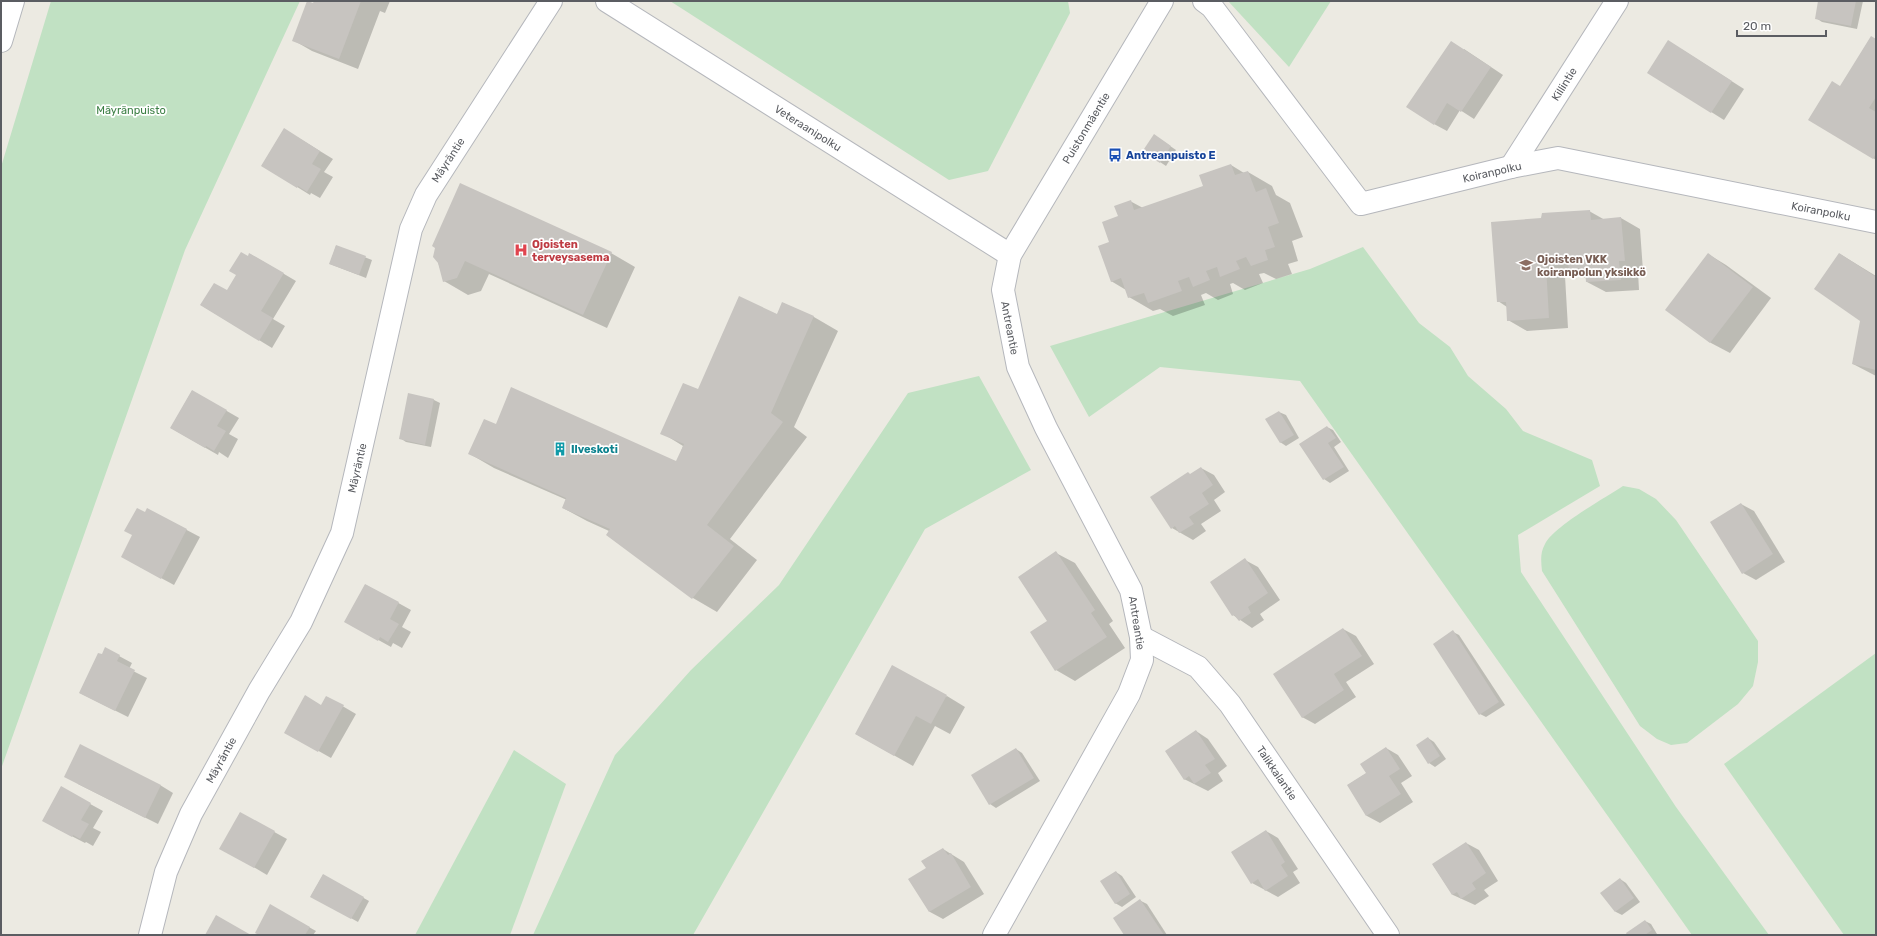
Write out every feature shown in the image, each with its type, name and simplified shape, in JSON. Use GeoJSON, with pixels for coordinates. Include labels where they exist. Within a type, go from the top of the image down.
{"type":"FeatureCollection","features":[{"type":"Feature","properties":{"kind":"street"},"geometry":{"type":"LineString","coordinates":[[1,41],[13,1]]}},
{"type":"Feature","properties":{"kind":"street","name":"Mäyräntie"},"geometry":{"type":"LineString","coordinates":[[150,935],[166,872],[191,814],[259,691],[301,622],[342,533],[411,229],[426,195],[551,1]]}},
{"type":"Feature","properties":{"kind":"street","name":"Veteraanipolku"},"geometry":{"type":"LineString","coordinates":[[607,1],[1010,255]]}},
{"type":"Feature","properties":{"kind":"street","name":"Puistonmäentie"},"geometry":{"type":"LineString","coordinates":[[1010,255],[1162,1]]}},
{"type":"Feature","properties":{"kind":"street","name":"Koiranpolku"},"geometry":{"type":"LineString","coordinates":[[1204,1],[1212,7],[1361,204],[1511,167],[1558,158],[1876,222]]}},
{"type":"Feature","properties":{"kind":"street","name":"Killintie"},"geometry":{"type":"LineString","coordinates":[[1511,167],[1617,1]]}},
{"type":"Feature","properties":{"kind":"street","name":"Antreantie"},"geometry":{"type":"LineString","coordinates":[[994,935],[1129,694],[1142,660],[1141,637],[1131,590],[1046,428],[1018,367],[1003,290],[1010,255]]}},
{"type":"Feature","properties":{"kind":"street","name":"Talikkalantie"},"geometry":{"type":"LineString","coordinates":[[1141,637],[1198,667],[1230,704],[1388,935]]}},
{"type":"Feature","properties":{"kind":"green space","name":"Mäyränpuisto"},"geometry":{"type":"Polygon","coordinates":[[[51,1],[300,1],[185,250],[1,769],[1,167],[51,1]]]}},
{"type":"Feature","properties":{"kind":"green space"},"geometry":{"type":"Polygon","coordinates":[[[670,1],[1068,1],[1070,13],[988,171],[949,180],[670,1]]]}},
{"type":"Feature","properties":{"kind":"green space"},"geometry":{"type":"Polygon","coordinates":[[[1228,1],[1331,1],[1289,67],[1228,1]]]}},
{"type":"Feature","properties":{"kind":"green space"},"geometry":{"type":"Polygon","coordinates":[[[1363,247],[1419,323],[1450,347],[1468,376],[1506,409],[1523,431],[1592,460],[1600,486],[1518,535],[1521,572],[1676,807],[1769,935],[1692,935],[1300,381],[1160,367],[1089,417],[1050,346],[1310,269],[1363,247]]]}},
{"type":"Feature","properties":{"kind":"green space"},"geometry":{"type":"Polygon","coordinates":[[[979,376],[1031,470],[925,529],[693,935],[533,935],[615,755],[691,670],[779,585],[908,393],[979,376]]]}},
{"type":"Feature","properties":{"kind":"green space"},"geometry":{"type":"Polygon","coordinates":[[[1623,486],[1639,489],[1656,499],[1676,520],[1758,641],[1758,662],[1753,686],[1738,704],[1687,743],[1671,745],[1657,739],[1640,726],[1542,571],[1542,551],[1550,537],[1569,521],[1623,486]]]}},
{"type":"Feature","properties":{"kind":"green space"},"geometry":{"type":"Polygon","coordinates":[[[1876,653],[1876,935],[1844,935],[1724,764],[1876,653]]]}},
{"type":"Feature","properties":{"kind":"green space"},"geometry":{"type":"Polygon","coordinates":[[[514,750],[566,784],[510,935],[415,935],[514,750]]]}},
{"type":"Feature","properties":{"kind":"building"},"geometry":{"type":"Polygon","coordinates":[[[307,1],[313,3],[314,1],[361,1],[339,59],[292,41],[307,1]]]}},
{"type":"Feature","properties":{"kind":"building"},"geometry":{"type":"Polygon","coordinates":[[[1818,1],[1856,1],[1851,26],[1815,19],[1818,1]]]}},
{"type":"Feature","properties":{"kind":"building"},"geometry":{"type":"Polygon","coordinates":[[[1871,36],[1876,39],[1876,97],[1869,108],[1876,112],[1876,153],[1873,159],[1808,120],[1832,81],[1840,86],[1871,36]]]}},
{"type":"Feature","properties":{"kind":"building"},"geometry":{"type":"Polygon","coordinates":[[[1668,40],[1732,81],[1711,113],[1647,73],[1668,40]]]}},
{"type":"Feature","properties":{"kind":"building"},"geometry":{"type":"Polygon","coordinates":[[[1451,41],[1491,67],[1461,112],[1447,103],[1434,125],[1406,107],[1451,41]]]}},
{"type":"Feature","properties":{"kind":"building"},"geometry":{"type":"Polygon","coordinates":[[[284,128],[320,151],[312,164],[321,169],[307,192],[298,186],[297,188],[261,166],[284,128]]]}},
{"type":"Feature","properties":{"kind":"building"},"geometry":{"type":"Polygon","coordinates":[[[1154,134],[1171,146],[1160,163],[1142,152],[1154,134]]]}},
{"type":"Feature","properties":{"kind":"building"},"geometry":{"type":"Polygon","coordinates":[[[1231,164],[1235,175],[1248,171],[1256,192],[1266,188],[1279,223],[1268,227],[1275,247],[1265,250],[1268,260],[1251,266],[1246,257],[1236,261],[1240,269],[1220,277],[1217,267],[1206,271],[1210,280],[1193,287],[1189,277],[1178,281],[1182,291],[1148,303],[1144,293],[1128,298],[1121,278],[1111,282],[1098,246],[1109,242],[1102,222],[1118,216],[1114,206],[1131,200],[1134,210],[1203,186],[1199,175],[1231,164]]]}},
{"type":"Feature","properties":{"kind":"building","name":"Ojoisten terveysasema"},"geometry":{"type":"Polygon","coordinates":[[[460,183],[612,252],[583,315],[465,261],[457,278],[443,282],[438,263],[433,257],[435,248],[432,246],[460,183]]]}},
{"type":"Feature","properties":{"kind":"building","name":"Ojoisten VKK koiranpolun yksikkö"},"geometry":{"type":"Polygon","coordinates":[[[1590,210],[1591,220],[1621,217],[1625,261],[1619,261],[1621,280],[1586,282],[1585,268],[1569,269],[1568,264],[1546,266],[1549,318],[1507,321],[1506,302],[1497,302],[1491,222],[1541,218],[1542,213],[1590,210]]]}},
{"type":"Feature","properties":{"kind":"building"},"geometry":{"type":"Polygon","coordinates":[[[336,245],[366,256],[359,275],[329,264],[336,245]]]}},
{"type":"Feature","properties":{"kind":"building"},"geometry":{"type":"Polygon","coordinates":[[[241,252],[248,256],[249,253],[284,273],[261,311],[273,318],[259,341],[200,305],[214,283],[227,290],[236,275],[229,271],[241,252]]]}},
{"type":"Feature","properties":{"kind":"building"},"geometry":{"type":"Polygon","coordinates":[[[1708,253],[1753,287],[1710,343],[1665,310],[1708,253]]]}},
{"type":"Feature","properties":{"kind":"building"},"geometry":{"type":"Polygon","coordinates":[[[1839,253],[1876,277],[1876,370],[1852,364],[1860,321],[1814,289],[1839,253]]]}},
{"type":"Feature","properties":{"kind":"building","name":"Ilveskoti"},"geometry":{"type":"Polygon","coordinates":[[[739,296],[777,314],[782,302],[814,316],[771,413],[783,422],[707,525],[734,546],[692,599],[606,535],[610,529],[562,508],[566,498],[468,454],[484,419],[496,424],[511,387],[676,461],[684,444],[660,434],[683,383],[698,389],[739,296]]]}},
{"type":"Feature","properties":{"kind":"building"},"geometry":{"type":"Polygon","coordinates":[[[192,390],[227,410],[217,426],[226,431],[214,451],[206,446],[205,448],[170,428],[192,390]]]}},
{"type":"Feature","properties":{"kind":"building"},"geometry":{"type":"Polygon","coordinates":[[[408,393],[434,399],[425,445],[399,439],[408,393]]]}},
{"type":"Feature","properties":{"kind":"building"},"geometry":{"type":"Polygon","coordinates":[[[1279,411],[1294,435],[1280,443],[1265,419],[1279,411]]]}},
{"type":"Feature","properties":{"kind":"building"},"geometry":{"type":"Polygon","coordinates":[[[1327,426],[1336,438],[1328,443],[1344,467],[1323,480],[1299,444],[1327,426]]]}},
{"type":"Feature","properties":{"kind":"building"},"geometry":{"type":"Polygon","coordinates":[[[1201,467],[1213,485],[1202,493],[1209,504],[1189,517],[1194,524],[1179,533],[1175,526],[1171,529],[1150,497],[1188,472],[1190,474],[1201,467]]]}},
{"type":"Feature","properties":{"kind":"building"},"geometry":{"type":"Polygon","coordinates":[[[1741,503],[1773,554],[1742,574],[1710,522],[1741,503]]]}},
{"type":"Feature","properties":{"kind":"building"},"geometry":{"type":"Polygon","coordinates":[[[137,508],[145,512],[147,508],[187,529],[161,579],[121,557],[132,535],[124,531],[137,508]]]}},
{"type":"Feature","properties":{"kind":"building"},"geometry":{"type":"Polygon","coordinates":[[[1056,551],[1095,610],[1091,613],[1107,637],[1055,671],[1030,632],[1047,621],[1018,577],[1056,551]]]}},
{"type":"Feature","properties":{"kind":"building"},"geometry":{"type":"Polygon","coordinates":[[[1245,558],[1268,593],[1248,607],[1251,613],[1239,621],[1234,615],[1232,616],[1210,582],[1245,558]]]}},
{"type":"Feature","properties":{"kind":"building"},"geometry":{"type":"Polygon","coordinates":[[[365,584],[399,602],[390,619],[399,624],[388,642],[380,637],[378,641],[344,622],[365,584]]]}},
{"type":"Feature","properties":{"kind":"building"},"geometry":{"type":"Polygon","coordinates":[[[1343,628],[1362,656],[1334,674],[1344,690],[1302,718],[1273,674],[1343,628]]]}},
{"type":"Feature","properties":{"kind":"building"},"geometry":{"type":"Polygon","coordinates":[[[1453,630],[1499,702],[1479,715],[1433,644],[1453,630]]]}},
{"type":"Feature","properties":{"kind":"building"},"geometry":{"type":"Polygon","coordinates":[[[105,647],[120,655],[117,661],[135,670],[115,711],[79,693],[98,653],[102,654],[105,647]]]}},
{"type":"Feature","properties":{"kind":"building"},"geometry":{"type":"Polygon","coordinates":[[[892,665],[947,695],[931,724],[916,716],[894,756],[855,734],[892,665]]]}},
{"type":"Feature","properties":{"kind":"building"},"geometry":{"type":"Polygon","coordinates":[[[305,695],[321,705],[326,696],[344,705],[318,752],[284,733],[305,695]]]}},
{"type":"Feature","properties":{"kind":"building"},"geometry":{"type":"Polygon","coordinates":[[[1196,730],[1215,759],[1205,765],[1211,773],[1194,784],[1189,776],[1184,780],[1165,751],[1196,730]]]}},
{"type":"Feature","properties":{"kind":"building"},"geometry":{"type":"Polygon","coordinates":[[[1428,737],[1440,756],[1428,764],[1416,745],[1428,737]]]}},
{"type":"Feature","properties":{"kind":"building"},"geometry":{"type":"Polygon","coordinates":[[[80,744],[161,785],[145,818],[64,777],[80,744]]]}},
{"type":"Feature","properties":{"kind":"building"},"geometry":{"type":"Polygon","coordinates":[[[1386,747],[1400,769],[1389,776],[1401,794],[1366,816],[1347,785],[1366,773],[1360,764],[1386,747]]]}},
{"type":"Feature","properties":{"kind":"building"},"geometry":{"type":"Polygon","coordinates":[[[1016,748],[1034,778],[989,805],[971,775],[1016,748]]]}},
{"type":"Feature","properties":{"kind":"building"},"geometry":{"type":"Polygon","coordinates":[[[61,786],[91,803],[81,820],[89,824],[80,839],[73,835],[72,837],[42,821],[61,786]]]}},
{"type":"Feature","properties":{"kind":"building"},"geometry":{"type":"Polygon","coordinates":[[[240,812],[275,831],[254,868],[219,849],[240,812]]]}},
{"type":"Feature","properties":{"kind":"building"},"geometry":{"type":"Polygon","coordinates":[[[1266,830],[1285,862],[1281,865],[1288,876],[1265,891],[1258,879],[1251,884],[1231,852],[1266,830]]]}},
{"type":"Feature","properties":{"kind":"building"},"geometry":{"type":"Polygon","coordinates":[[[1466,842],[1486,873],[1472,883],[1476,889],[1461,899],[1457,892],[1452,895],[1432,864],[1466,842]]]}},
{"type":"Feature","properties":{"kind":"building"},"geometry":{"type":"Polygon","coordinates":[[[943,848],[948,855],[951,853],[971,887],[929,912],[908,879],[926,868],[921,861],[943,848]]]}},
{"type":"Feature","properties":{"kind":"building"},"geometry":{"type":"Polygon","coordinates":[[[1116,871],[1130,894],[1115,904],[1100,881],[1116,871]]]}},
{"type":"Feature","properties":{"kind":"building"},"geometry":{"type":"Polygon","coordinates":[[[323,874],[364,897],[351,919],[310,897],[323,874]]]}},
{"type":"Feature","properties":{"kind":"building"},"geometry":{"type":"Polygon","coordinates":[[[1620,878],[1634,898],[1615,912],[1600,893],[1620,878]]]}},
{"type":"Feature","properties":{"kind":"building"},"geometry":{"type":"Polygon","coordinates":[[[1140,899],[1164,935],[1124,935],[1113,918],[1140,899]]]}},
{"type":"Feature","properties":{"kind":"building"},"geometry":{"type":"Polygon","coordinates":[[[270,904],[310,927],[305,935],[259,935],[255,933],[270,904]]]}},
{"type":"Feature","properties":{"kind":"building"},"geometry":{"type":"Polygon","coordinates":[[[216,915],[251,935],[205,935],[216,915]]]}},
{"type":"Feature","properties":{"kind":"building"},"geometry":{"type":"Polygon","coordinates":[[[1645,920],[1652,930],[1645,935],[1627,935],[1626,933],[1645,920]]]}},
{"type":"Feature","properties":{"kind":"place","name":"Antreanpuisto E"},"geometry":{"type":"Point","coordinates":[1115,155]}},
{"type":"Feature","properties":{"kind":"place","name":"Ojoisten terveysasema"},"geometry":{"type":"Point","coordinates":[521,250]}},
{"type":"Feature","properties":{"kind":"place","name":"Ojoisten VKK koiranpolun yksikkö"},"geometry":{"type":"Point","coordinates":[1526,265]}},
{"type":"Feature","properties":{"kind":"place","name":"Ilveskoti"},"geometry":{"type":"Point","coordinates":[560,449]}}]}
